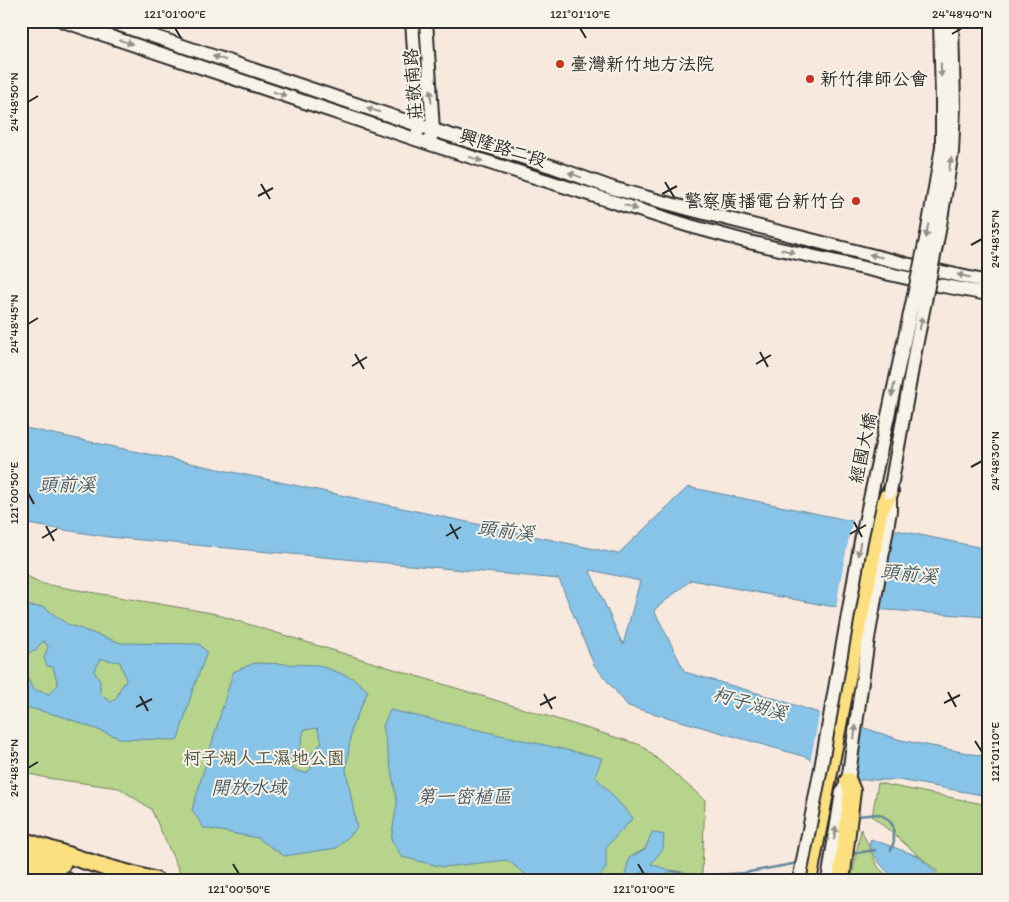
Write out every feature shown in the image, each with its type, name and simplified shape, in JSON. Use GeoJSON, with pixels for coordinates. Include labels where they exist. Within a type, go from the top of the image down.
{"type":"FeatureCollection","features":[{"type":"Feature","properties":{"kind":"highway"},"geometry":{"type":"LineString","coordinates":[[808,881],[870,567],[879,512],[890,492]]}},
{"type":"Feature","properties":{"kind":"highway"},"geometry":{"type":"LineString","coordinates":[[841,881],[852,791],[848,780]]}},
{"type":"Feature","properties":{"kind":"highway"},"geometry":{"type":"LineString","coordinates":[[21,840],[156,881]]}},
{"type":"Feature","properties":{"kind":"highway"},"geometry":{"type":"LineString","coordinates":[[21,852],[114,881]]}},
{"type":"Feature","properties":{"kind":"highway"},"geometry":{"type":"LineString","coordinates":[[21,865],[67,881]]}},
{"type":"Feature","properties":{"kind":"street","name":"興隆路二段"},"geometry":{"type":"LineString","coordinates":[[63,21],[98,27],[430,144],[715,233],[938,285],[988,294]]}},
{"type":"Feature","properties":{"kind":"street","name":"興隆路二段"},"geometry":{"type":"LineString","coordinates":[[107,21],[433,130],[554,167],[612,188],[906,264],[988,282]]}},
{"type":"Feature","properties":{"kind":"street"},"geometry":{"type":"LineString","coordinates":[[98,27],[107,21]]}},
{"type":"Feature","properties":{"kind":"street","name":"莊敬南路"},"geometry":{"type":"LineString","coordinates":[[412,21],[419,125],[416,139]]}},
{"type":"Feature","properties":{"kind":"street","name":"莊敬南路"},"geometry":{"type":"LineString","coordinates":[[426,21],[433,130],[430,144]]}},
{"type":"Feature","properties":{"kind":"street","name":"經國大橋"},"geometry":{"type":"LineString","coordinates":[[799,881],[822,768],[861,540],[927,235],[942,147],[940,21]]}},
{"type":"Feature","properties":{"kind":"street","name":"經國大橋"},"geometry":{"type":"LineString","coordinates":[[828,881],[842,792],[848,780],[868,638],[890,511],[890,492],[952,152],[954,106],[952,21]]}},
{"type":"Feature","properties":{"kind":"green space","name":"柯子湖人工濕地公園"},"geometry":{"type":"Polygon","coordinates":[[[21,573],[43,584],[212,613],[641,745],[705,800],[702,873],[690,881],[199,881],[182,877],[151,809],[119,788],[47,778],[21,772],[21,573]]]}},
{"type":"Feature","properties":{"kind":"green space"},"geometry":{"type":"Polygon","coordinates":[[[878,783],[988,805],[988,881],[935,881],[937,871],[872,816],[878,783]]]}},
{"type":"Feature","properties":{"kind":"green space"},"geometry":{"type":"Polygon","coordinates":[[[861,829],[878,867],[893,881],[851,881],[861,829]]]}},
{"type":"Feature","properties":{"kind":"water","name":"頭前溪"},"geometry":{"type":"Polygon","coordinates":[[[21,427],[618,554],[688,487],[988,549],[988,617],[829,606],[691,580],[654,610],[685,672],[764,695],[901,740],[988,757],[988,796],[899,780],[860,780],[829,773],[806,757],[628,706],[594,665],[559,579],[109,537],[21,523],[21,427]],[[590,571],[623,645],[640,581],[590,571]]]}},
{"type":"Feature","properties":{"kind":"water"},"geometry":{"type":"Polygon","coordinates":[[[29,606],[44,607],[67,624],[121,643],[199,644],[207,652],[192,692],[178,740],[122,739],[64,717],[21,705],[21,665],[33,689],[49,694],[58,685],[53,667],[47,666],[44,658],[48,647],[44,641],[36,651],[26,654],[21,664],[21,611],[29,606]],[[101,659],[94,671],[100,681],[100,694],[111,702],[116,699],[126,680],[120,662],[101,659]]]}},
{"type":"Feature","properties":{"kind":"water","name":"開放水域"},"geometry":{"type":"Polygon","coordinates":[[[255,663],[318,665],[353,678],[368,691],[352,727],[346,770],[357,828],[337,848],[284,856],[258,838],[204,828],[192,810],[233,672],[255,663]],[[317,728],[304,730],[300,749],[289,756],[294,770],[306,773],[312,767],[307,758],[322,742],[317,728]]]}},
{"type":"Feature","properties":{"kind":"water","name":"第一密植區"},"geometry":{"type":"Polygon","coordinates":[[[390,710],[602,758],[595,776],[633,818],[606,847],[606,869],[594,881],[534,881],[507,860],[443,867],[402,857],[391,839],[397,803],[383,726],[390,710]]]}},
{"type":"Feature","properties":{"kind":"water"},"geometry":{"type":"Polygon","coordinates":[[[652,832],[664,835],[663,849],[651,864],[672,871],[664,876],[642,872],[624,880],[629,858],[645,849],[652,832]]]}},
{"type":"Feature","properties":{"kind":"water"},"geometry":{"type":"Polygon","coordinates":[[[871,839],[918,856],[935,871],[932,881],[897,881],[877,860],[869,843],[871,839]]]}},
{"type":"Feature","properties":{"kind":"pier"},"geometry":{"type":"Polygon","coordinates":[[[853,518],[891,526],[878,612],[836,609],[853,518]]]}},
{"type":"Feature","properties":{"kind":"pier"},"geometry":{"type":"Polygon","coordinates":[[[820,711],[861,724],[851,780],[828,775],[810,763],[820,711]]]}},
{"type":"Feature","properties":{"kind":"waterway","name":"柯子湖溪"},"geometry":{"type":"LineString","coordinates":[[857,814],[857,816],[879,814],[888,819],[893,826],[894,841],[891,850]]}},
{"type":"Feature","properties":{"kind":"waterway"},"geometry":{"type":"LineString","coordinates":[[850,854],[875,850]]}},
{"type":"Feature","properties":{"kind":"waterway"},"geometry":{"type":"LineString","coordinates":[[672,871],[701,876],[744,873],[798,863]]}},
{"type":"Feature","properties":{"kind":"place","name":"臺灣新竹地方法院"},"geometry":{"type":"Point","coordinates":[560,64]}},
{"type":"Feature","properties":{"kind":"place","name":"新竹律師公會"},"geometry":{"type":"Point","coordinates":[810,79]}},
{"type":"Feature","properties":{"kind":"place","name":"警察廣播電台新竹台"},"geometry":{"type":"Point","coordinates":[856,201]}}]}
